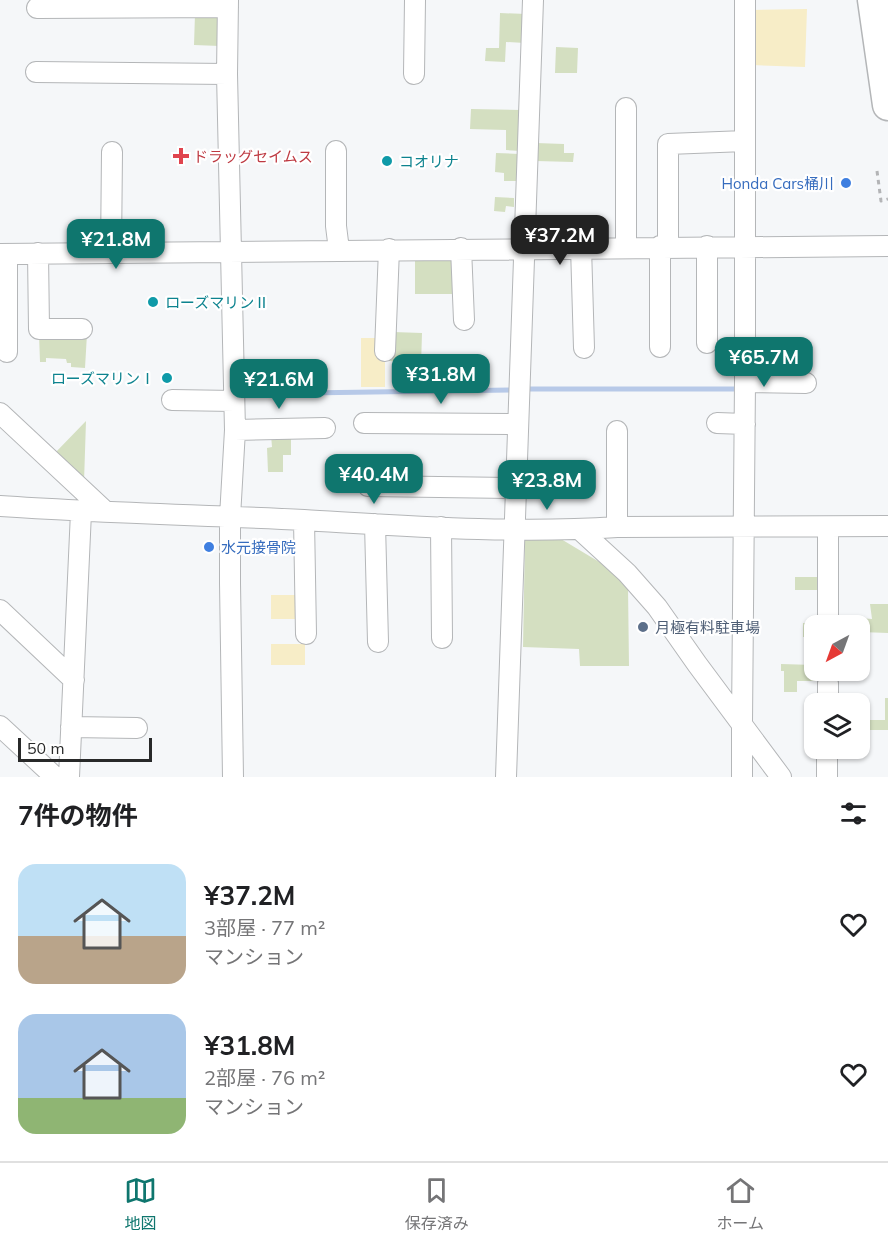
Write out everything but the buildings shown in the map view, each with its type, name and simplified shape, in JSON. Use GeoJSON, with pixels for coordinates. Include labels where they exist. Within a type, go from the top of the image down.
{"type":"FeatureCollection","features":[{"type":"Feature","properties":{"kind":"highway"},"geometry":{"type":"LineString","coordinates":[[873,0],[888,105]]}},
{"type":"Feature","properties":{"kind":"street"},"geometry":{"type":"LineString","coordinates":[[414,74],[415,0]]}},
{"type":"Feature","properties":{"kind":"street"},"geometry":{"type":"LineString","coordinates":[[506,777],[532,0]]}},
{"type":"Feature","properties":{"kind":"street"},"geometry":{"type":"LineString","coordinates":[[742,777],[745,0]]}},
{"type":"Feature","properties":{"kind":"street"},"geometry":{"type":"LineString","coordinates":[[37,8],[228,4],[227,74],[235,430],[230,517],[233,777]]}},
{"type":"Feature","properties":{"kind":"street"},"geometry":{"type":"LineString","coordinates":[[36,72],[227,74]]}},
{"type":"Feature","properties":{"kind":"street"},"geometry":{"type":"LineString","coordinates":[[626,108],[626,246]]}},
{"type":"Feature","properties":{"kind":"street"},"geometry":{"type":"LineString","coordinates":[[660,347],[668,144],[745,141]]}},
{"type":"Feature","properties":{"kind":"street"},"geometry":{"type":"LineString","coordinates":[[336,151],[336,226],[339,250]]}},
{"type":"Feature","properties":{"kind":"street"},"geometry":{"type":"LineString","coordinates":[[111,251],[112,152]]}},
{"type":"Feature","properties":{"kind":"street"},"geometry":{"type":"LineString","coordinates":[[7,352],[4,254],[626,246],[888,246]]}},
{"type":"Feature","properties":{"kind":"street"},"geometry":{"type":"LineString","coordinates":[[707,246],[707,344]]}},
{"type":"Feature","properties":{"kind":"street"},"geometry":{"type":"LineString","coordinates":[[581,247],[584,348]]}},
{"type":"Feature","properties":{"kind":"street"},"geometry":{"type":"LineString","coordinates":[[461,248],[464,320]]}},
{"type":"Feature","properties":{"kind":"street"},"geometry":{"type":"LineString","coordinates":[[385,351],[388,249]]}},
{"type":"Feature","properties":{"kind":"street"},"geometry":{"type":"LineString","coordinates":[[38,253],[39,329],[82,329]]}},
{"type":"Feature","properties":{"kind":"street"},"geometry":{"type":"LineString","coordinates":[[745,382],[806,383]]}},
{"type":"Feature","properties":{"kind":"street"},"geometry":{"type":"LineString","coordinates":[[172,400],[234,401]]}},
{"type":"Feature","properties":{"kind":"street"},"geometry":{"type":"LineString","coordinates":[[0,413],[106,512]]}},
{"type":"Feature","properties":{"kind":"street"},"geometry":{"type":"LineString","coordinates":[[364,423],[518,424]]}},
{"type":"Feature","properties":{"kind":"street"},"geometry":{"type":"LineString","coordinates":[[717,423],[745,424]]}},
{"type":"Feature","properties":{"kind":"street"},"geometry":{"type":"LineString","coordinates":[[235,430],[325,428]]}},
{"type":"Feature","properties":{"kind":"street"},"geometry":{"type":"LineString","coordinates":[[616,526],[617,431]]}},
{"type":"Feature","properties":{"kind":"street"},"geometry":{"type":"LineString","coordinates":[[368,486],[515,488]]}},
{"type":"Feature","properties":{"kind":"street"},"geometry":{"type":"LineString","coordinates":[[0,506],[81,512],[515,531],[616,526],[888,526]]}},
{"type":"Feature","properties":{"kind":"street"},"geometry":{"type":"LineString","coordinates":[[69,777],[81,512]]}},
{"type":"Feature","properties":{"kind":"street"},"geometry":{"type":"LineString","coordinates":[[304,520],[306,634]]}},
{"type":"Feature","properties":{"kind":"street"},"geometry":{"type":"LineString","coordinates":[[375,524],[378,642]]}},
{"type":"Feature","properties":{"kind":"street"},"geometry":{"type":"LineString","coordinates":[[441,527],[442,638]]}},
{"type":"Feature","properties":{"kind":"street"},"geometry":{"type":"LineString","coordinates":[[828,527],[828,615]]}},
{"type":"Feature","properties":{"kind":"street"},"geometry":{"type":"LineString","coordinates":[[579,529],[627,573],[657,607],[782,777]]}},
{"type":"Feature","properties":{"kind":"street"},"geometry":{"type":"LineString","coordinates":[[0,610],[74,680]]}},
{"type":"Feature","properties":{"kind":"street"},"geometry":{"type":"LineString","coordinates":[[828,683],[828,693]]}},
{"type":"Feature","properties":{"kind":"street"},"geometry":{"type":"LineString","coordinates":[[0,726],[55,777]]}},
{"type":"Feature","properties":{"kind":"street"},"geometry":{"type":"LineString","coordinates":[[71,727],[137,728]]}},
{"type":"Feature","properties":{"kind":"street"},"geometry":{"type":"LineString","coordinates":[[827,759],[827,777]]}},
{"type":"Feature","properties":{"kind":"path"},"geometry":{"type":"LineString","coordinates":[[877,171],[881,201],[888,199]]}},
{"type":"Feature","properties":{"kind":"green space"},"geometry":{"type":"Polygon","coordinates":[[[500,13],[526,14],[525,43],[506,42],[505,62],[485,61],[486,48],[499,48],[500,13]]]}},
{"type":"Feature","properties":{"kind":"green space"},"geometry":{"type":"Polygon","coordinates":[[[195,14],[221,15],[220,46],[194,45],[195,14]]]}},
{"type":"Feature","properties":{"kind":"green space"},"geometry":{"type":"Polygon","coordinates":[[[556,47],[578,48],[577,73],[555,73],[556,47]]]}},
{"type":"Feature","properties":{"kind":"green space"},"geometry":{"type":"Polygon","coordinates":[[[471,109],[522,110],[521,151],[506,150],[506,130],[470,129],[471,109]]]}},
{"type":"Feature","properties":{"kind":"green space"},"geometry":{"type":"Polygon","coordinates":[[[536,143],[564,144],[564,153],[574,153],[573,162],[536,161],[536,143]]]}},
{"type":"Feature","properties":{"kind":"green space"},"geometry":{"type":"Polygon","coordinates":[[[496,153],[519,154],[518,181],[504,181],[504,173],[495,172],[496,153]]]}},
{"type":"Feature","properties":{"kind":"green space"},"geometry":{"type":"Polygon","coordinates":[[[495,197],[514,198],[514,207],[506,206],[505,212],[494,211],[495,197]]]}},
{"type":"Feature","properties":{"kind":"green space"},"geometry":{"type":"Polygon","coordinates":[[[451,259],[455,264],[456,294],[415,294],[415,260],[451,259]]]}},
{"type":"Feature","properties":{"kind":"green space"},"geometry":{"type":"Polygon","coordinates":[[[393,332],[422,333],[421,366],[413,366],[413,362],[388,361],[388,346],[393,332]]]}},
{"type":"Feature","properties":{"kind":"green space"},"geometry":{"type":"Polygon","coordinates":[[[39,334],[87,334],[85,368],[71,367],[71,363],[67,363],[66,359],[46,358],[46,362],[40,362],[39,334]]]}},
{"type":"Feature","properties":{"kind":"green space"},"geometry":{"type":"Polygon","coordinates":[[[86,421],[84,482],[54,454],[86,421]]]}},
{"type":"Feature","properties":{"kind":"green space"},"geometry":{"type":"Polygon","coordinates":[[[291,434],[291,455],[283,455],[283,472],[268,472],[267,448],[272,447],[271,435],[291,434]]]}},
{"type":"Feature","properties":{"kind":"green space"},"geometry":{"type":"Polygon","coordinates":[[[525,538],[561,539],[611,569],[628,587],[629,666],[580,666],[579,649],[523,647],[525,538]]]}},
{"type":"Feature","properties":{"kind":"green space"},"geometry":{"type":"Polygon","coordinates":[[[795,577],[820,577],[821,590],[795,590],[795,577]]]}},
{"type":"Feature","properties":{"kind":"green space"},"geometry":{"type":"Polygon","coordinates":[[[870,604],[888,604],[888,633],[870,632],[870,619],[872,619],[870,604]]]}},
{"type":"Feature","properties":{"kind":"green space"},"geometry":{"type":"Polygon","coordinates":[[[781,664],[804,665],[804,681],[797,681],[797,692],[784,692],[784,671],[781,671],[781,664]]]}},
{"type":"Feature","properties":{"kind":"green space"},"geometry":{"type":"Polygon","coordinates":[[[885,698],[888,698],[888,730],[870,730],[870,720],[885,720],[885,698]]]}},
{"type":"Feature","properties":{"kind":"sand"},"geometry":{"type":"Polygon","coordinates":[[[807,9],[805,67],[752,65],[752,10],[807,9]]]}},
{"type":"Feature","properties":{"kind":"sand"},"geometry":{"type":"Polygon","coordinates":[[[361,338],[381,338],[385,353],[385,387],[361,387],[361,338]]]}},
{"type":"Feature","properties":{"kind":"sand"},"geometry":{"type":"Polygon","coordinates":[[[271,595],[297,595],[298,619],[271,619],[271,595]]]}},
{"type":"Feature","properties":{"kind":"sand"},"geometry":{"type":"Polygon","coordinates":[[[271,644],[305,644],[305,665],[271,665],[271,644]]]}},
{"type":"Feature","properties":{"kind":"waterway"},"geometry":{"type":"LineString","coordinates":[[526,389],[737,389]]}},
{"type":"Feature","properties":{"kind":"waterway"},"geometry":{"type":"LineString","coordinates":[[244,394],[511,390]]}},
{"type":"Feature","properties":{"kind":"place","name":"ドラッグセイムス"},"geometry":{"type":"Point","coordinates":[181,156]}},
{"type":"Feature","properties":{"kind":"place","name":"コオリナ"},"geometry":{"type":"Point","coordinates":[387,161]}},
{"type":"Feature","properties":{"kind":"place","name":"Honda Cars桶川"},"geometry":{"type":"Point","coordinates":[846,183]}},
{"type":"Feature","properties":{"kind":"place","name":"ローズマリンⅡ"},"geometry":{"type":"Point","coordinates":[153,302]}},
{"type":"Feature","properties":{"kind":"place","name":"ローズマリンⅠ"},"geometry":{"type":"Point","coordinates":[167,378]}},
{"type":"Feature","properties":{"kind":"place","name":"水元接骨院"},"geometry":{"type":"Point","coordinates":[209,547]}},
{"type":"Feature","properties":{"kind":"place","name":"月極有料駐車場"},"geometry":{"type":"Point","coordinates":[643,627]}}]}
